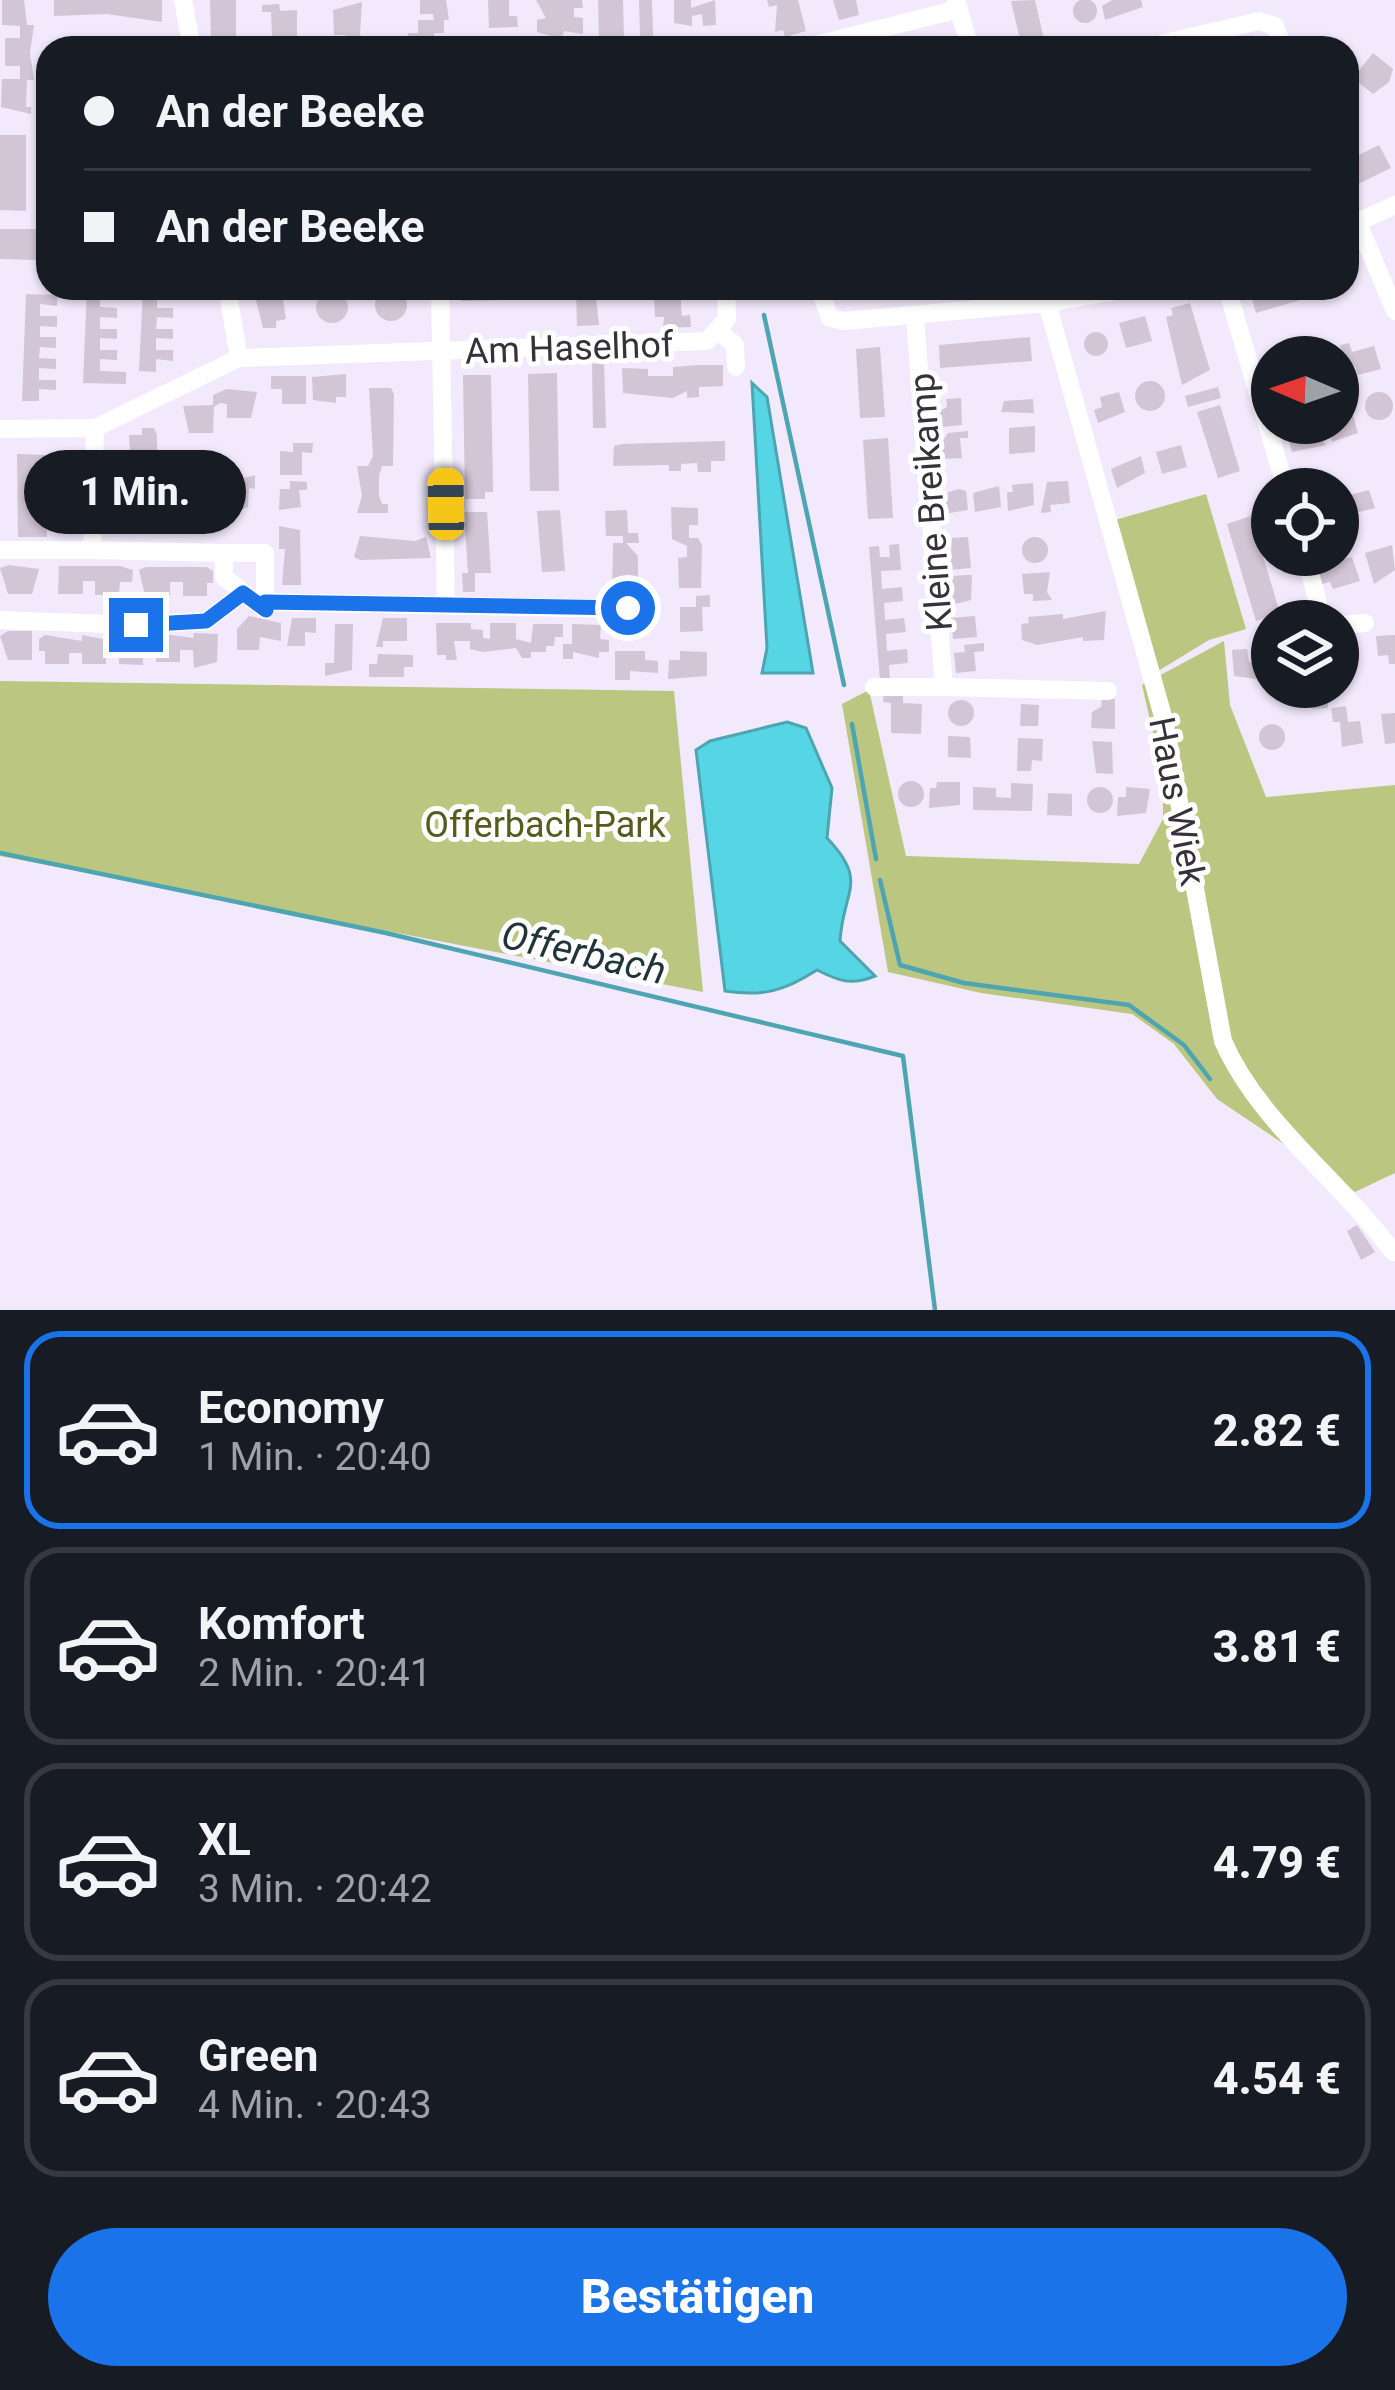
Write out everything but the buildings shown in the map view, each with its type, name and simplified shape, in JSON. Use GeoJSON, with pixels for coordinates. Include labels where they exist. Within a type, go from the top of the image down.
{"type":"FeatureCollection","features":[{"type":"Feature","properties":{"kind":"street"},"geometry":{"type":"LineString","coordinates":[[184,0],[190,36]]}},
{"type":"Feature","properties":{"kind":"street"},"geometry":{"type":"LineString","coordinates":[[846,36],[958,4],[967,36]]}},
{"type":"Feature","properties":{"kind":"street"},"geometry":{"type":"LineString","coordinates":[[1195,36],[1259,21],[1275,26],[1279,36]]}},
{"type":"Feature","properties":{"kind":"street"},"geometry":{"type":"LineString","coordinates":[[1359,221],[1395,205]]}},
{"type":"Feature","properties":{"kind":"street"},"geometry":{"type":"LineString","coordinates":[[1359,240],[1395,311]]}},
{"type":"Feature","properties":{"kind":"street"},"geometry":{"type":"LineString","coordinates":[[0,429],[95,428],[239,358],[229,300]]}},
{"type":"Feature","properties":{"kind":"street","name":"Am Haselhof"},"geometry":{"type":"LineString","coordinates":[[440,300],[442,351]]}},
{"type":"Feature","properties":{"kind":"street","name":"Am Haselhof"},"geometry":{"type":"LineString","coordinates":[[239,358],[707,341],[727,319],[726,300]]}},
{"type":"Feature","properties":{"kind":"street"},"geometry":{"type":"LineString","coordinates":[[822,300],[836,321],[915,317],[1014,300]]}},
{"type":"Feature","properties":{"kind":"street","name":"Haus Wiek"},"geometry":{"type":"LineString","coordinates":[[1044,300],[1164,720],[1223,1041],[1235,1067],[1289,1136],[1393,1252]]}},
{"type":"Feature","properties":{"kind":"street"},"geometry":{"type":"LineString","coordinates":[[1231,300],[1280,468]]}},
{"type":"Feature","properties":{"kind":"street","name":"Kleine Breikamp"},"geometry":{"type":"LineString","coordinates":[[915,317],[944,687]]}},
{"type":"Feature","properties":{"kind":"street"},"geometry":{"type":"LineString","coordinates":[[717,330],[735,345],[736,368]]}},
{"type":"Feature","properties":{"kind":"street"},"geometry":{"type":"LineString","coordinates":[[442,351],[446,605]]}},
{"type":"Feature","properties":{"kind":"street"},"geometry":{"type":"LineString","coordinates":[[92,550],[95,428]]}},
{"type":"Feature","properties":{"kind":"street"},"geometry":{"type":"LineString","coordinates":[[0,550],[265,553],[266,610],[224,577],[224,553]]}},
{"type":"Feature","properties":{"kind":"street"},"geometry":{"type":"LineString","coordinates":[[0,620],[136,625],[206,621],[243,593]]}},
{"type":"Feature","properties":{"kind":"street"},"geometry":{"type":"LineString","coordinates":[[265,602],[628,608]]}},
{"type":"Feature","properties":{"kind":"street"},"geometry":{"type":"LineString","coordinates":[[1359,623],[1365,623]]}},
{"type":"Feature","properties":{"kind":"street"},"geometry":{"type":"LineString","coordinates":[[874,687],[1108,691]]}},
{"type":"Feature","properties":{"kind":"green space"},"geometry":{"type":"Polygon","coordinates":[[[1206,494],[1246,629],[1209,640],[1158,671],[1115,520],[1206,494]]]}},
{"type":"Feature","properties":{"kind":"green space"},"geometry":{"type":"Polygon","coordinates":[[[1224,641],[1230,705],[1266,797],[1395,785],[1395,1173],[1355,1192],[1217,1099],[1174,1044],[1132,1014],[981,993],[888,972],[842,704],[869,690],[906,856],[1139,864],[1163,819],[1163,776],[1142,685],[1224,641]]]}},
{"type":"Feature","properties":{"kind":"green space","name":"Offerbach-Park"},"geometry":{"type":"Polygon","coordinates":[[[0,681],[674,691],[703,992],[0,856],[0,681]]]}},
{"type":"Feature","properties":{"kind":"water"},"geometry":{"type":"Polygon","coordinates":[[[752,383],[767,397],[813,673],[762,673],[767,648],[752,383]]]}},
{"type":"Feature","properties":{"kind":"water"},"geometry":{"type":"Polygon","coordinates":[[[787,722],[806,728],[832,788],[827,838],[850,876],[840,941],[875,976],[845,981],[817,970],[773,991],[725,991],[696,750],[710,741],[787,722]]]}},
{"type":"Feature","properties":{"kind":"waterway"},"geometry":{"type":"LineString","coordinates":[[764,315],[844,685]]}},
{"type":"Feature","properties":{"kind":"waterway"},"geometry":{"type":"LineString","coordinates":[[852,724],[876,859]]}},
{"type":"Feature","properties":{"kind":"waterway","name":"Offerbach"},"geometry":{"type":"LineString","coordinates":[[0,853],[386,933],[903,1056],[935,1310]]}},
{"type":"Feature","properties":{"kind":"waterway"},"geometry":{"type":"LineString","coordinates":[[880,880],[900,965],[964,983],[1129,1005],[1184,1045],[1210,1079]]}},
{"type":"Feature","properties":{"kind":"route"},"geometry":{"type":"LineString","coordinates":[[136,625],[206,621],[243,593],[266,610],[265,602],[628,608]]}}]}
